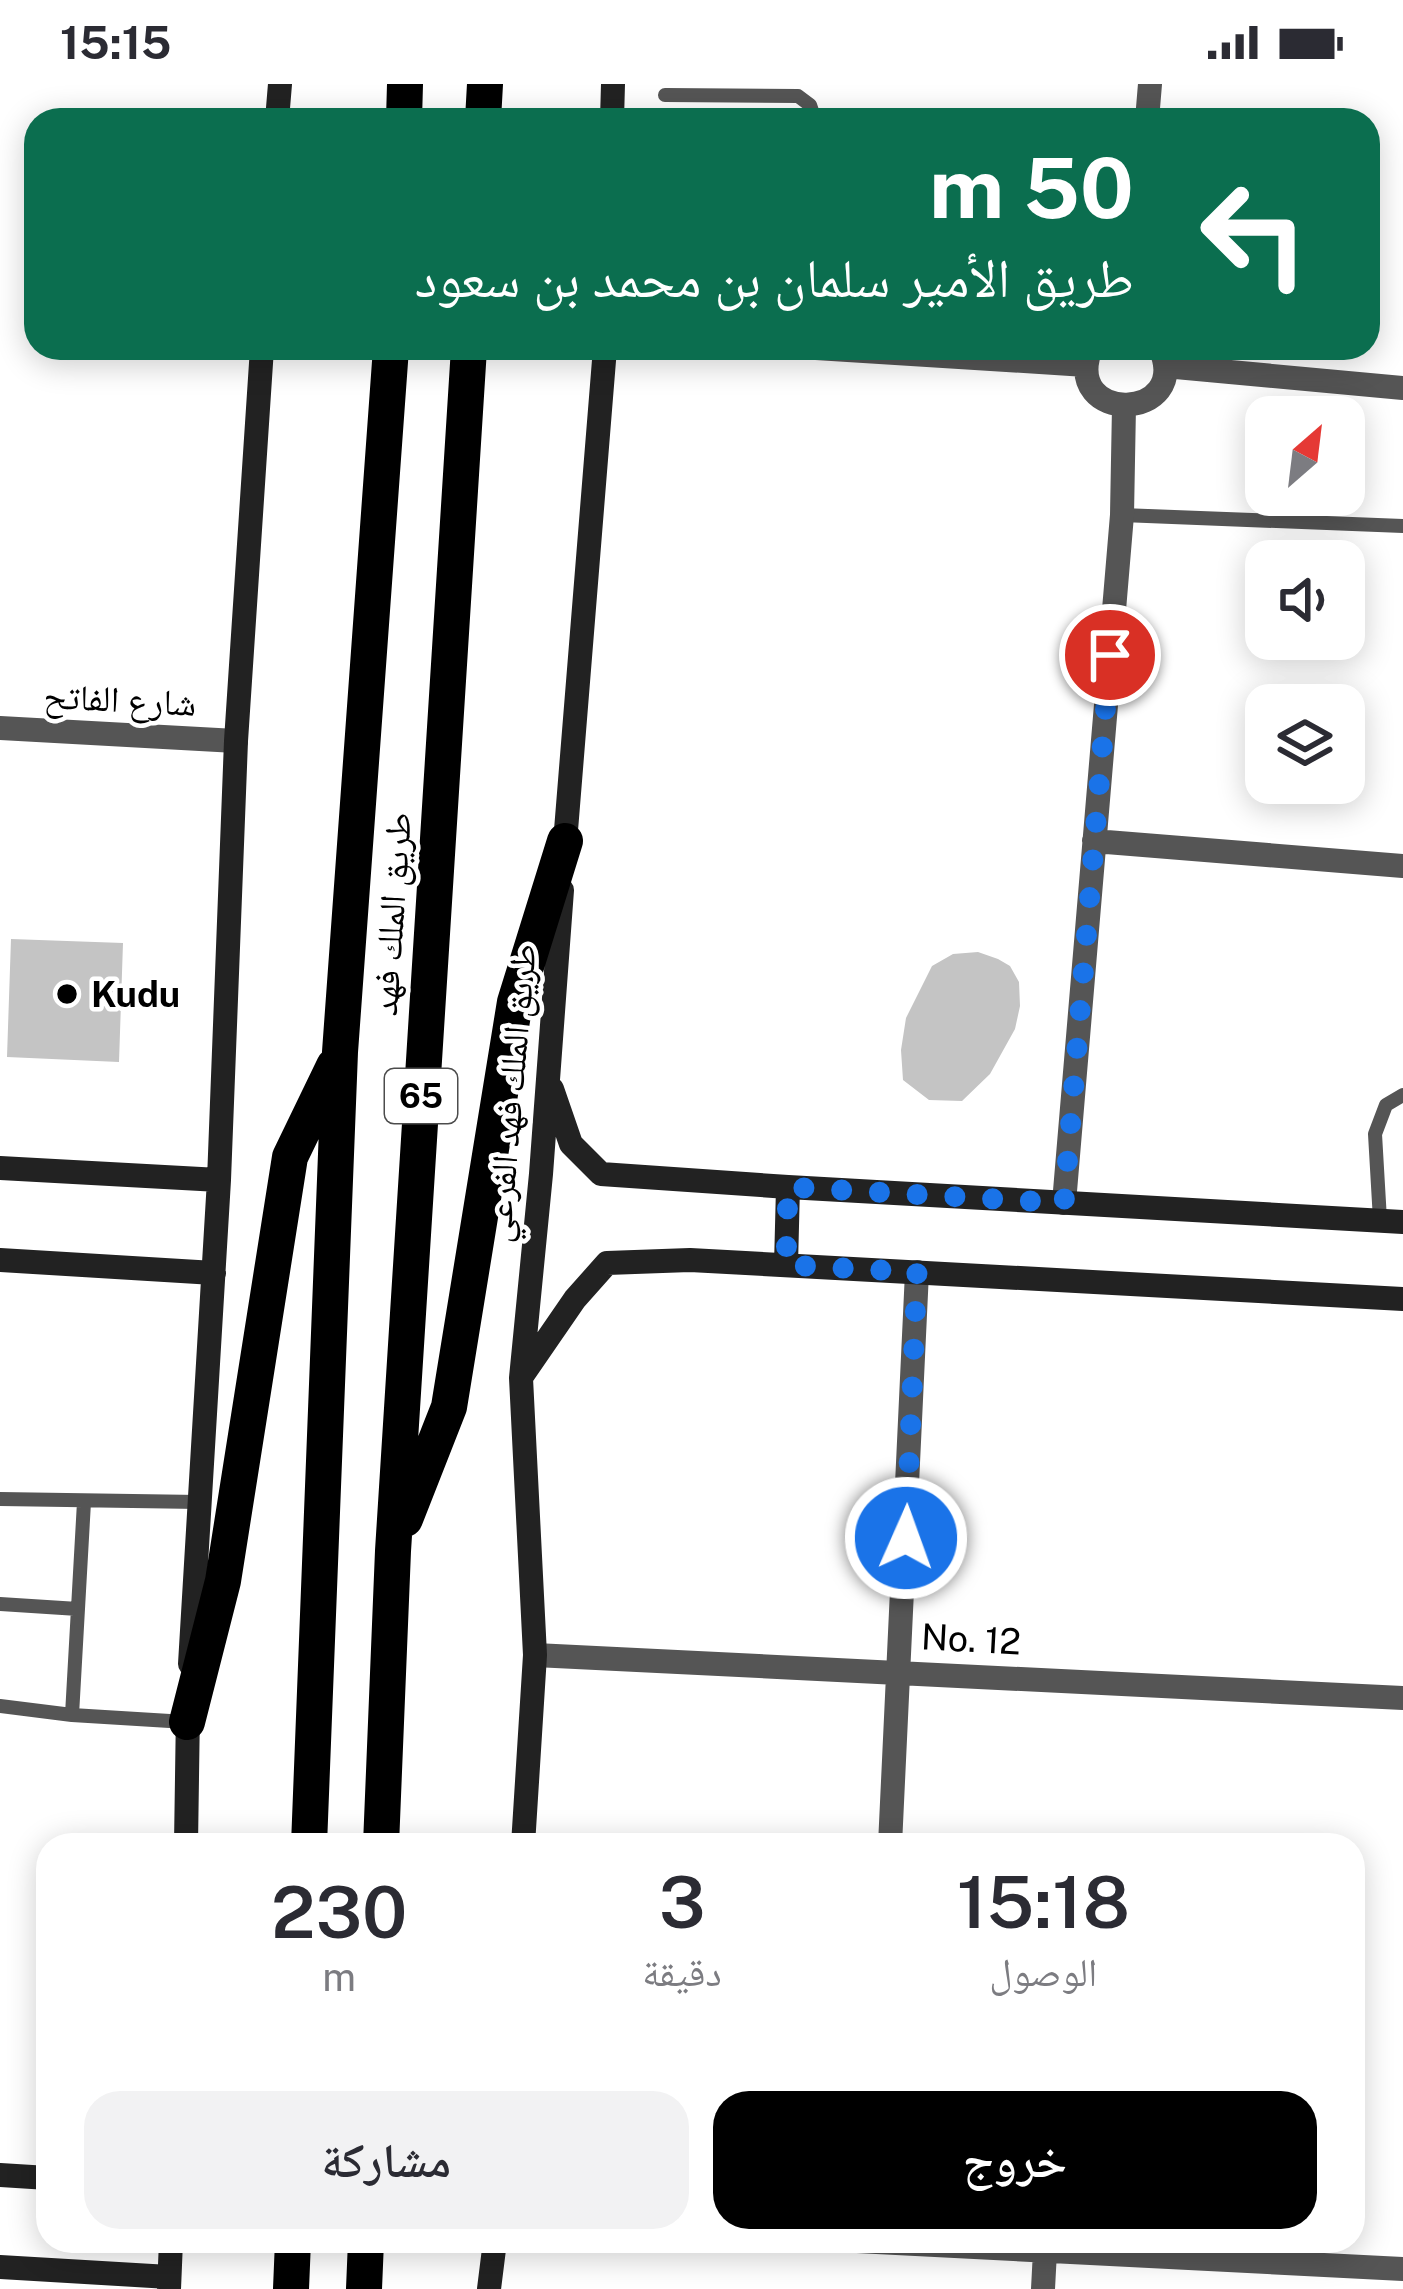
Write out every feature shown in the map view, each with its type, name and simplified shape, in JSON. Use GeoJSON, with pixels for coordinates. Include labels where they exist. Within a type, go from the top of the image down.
{"type":"FeatureCollection","features":[{"type":"Feature","properties":{"kind":"highway","name":"طريق الملك فهد"},"geometry":{"type":"LineString","coordinates":[[309,1833],[340,1052],[390,360]]}},
{"type":"Feature","properties":{"kind":"highway","name":"طريق الملك فهد"},"geometry":{"type":"LineString","coordinates":[[381,1833],[393,1551],[468,360]]}},
{"type":"Feature","properties":{"kind":"highway"},"geometry":{"type":"LineString","coordinates":[[393,1551],[448,1407],[515,1003],[566,841]]}},
{"type":"Feature","properties":{"kind":"highway"},"geometry":{"type":"LineString","coordinates":[[187,1722],[223,1581],[290,1157],[340,1052]]}},
{"type":"Feature","properties":{"kind":"highway"},"geometry":{"type":"LineString","coordinates":[[291,2289],[292,2253]]}},
{"type":"Feature","properties":{"kind":"highway"},"geometry":{"type":"LineString","coordinates":[[364,2289],[366,2253]]}},
{"type":"Feature","properties":{"kind":"main road"},"geometry":{"type":"LineString","coordinates":[[186,1833],[187,1722],[219,1180],[236,741],[261,360]]}},
{"type":"Feature","properties":{"kind":"main road","name":"طريق الملك فهد الفرعي"},"geometry":{"type":"LineString","coordinates":[[525,1833],[536,1655],[520,1378],[604,360]]}},
{"type":"Feature","properties":{"kind":"main road"},"geometry":{"type":"LineString","coordinates":[[548,1075],[572,1144],[601,1174],[1391,1221]]}},
{"type":"Feature","properties":{"kind":"main road"},"geometry":{"type":"LineString","coordinates":[[0,1168],[219,1180]]}},
{"type":"Feature","properties":{"kind":"main road"},"geometry":{"type":"LineString","coordinates":[[786,1265],[788,1187]]}},
{"type":"Feature","properties":{"kind":"main road"},"geometry":{"type":"LineString","coordinates":[[0,1260],[214,1273]]}},
{"type":"Feature","properties":{"kind":"main road"},"geometry":{"type":"LineString","coordinates":[[520,1378],[575,1299],[608,1263],[690,1260],[1403,1299]]}},
{"type":"Feature","properties":{"kind":"main road"},"geometry":{"type":"LineString","coordinates":[[0,2175],[36,2177]]}},
{"type":"Feature","properties":{"kind":"main road"},"geometry":{"type":"LineString","coordinates":[[0,2267],[169,2283],[171,2253]]}},
{"type":"Feature","properties":{"kind":"main road"},"geometry":{"type":"LineString","coordinates":[[489,2289],[494,2253]]}},
{"type":"Feature","properties":{"kind":"street"},"geometry":{"type":"LineString","coordinates":[[1089,360],[1088,379],[1094,391],[1124,406],[1155,394],[1162,382],[1163,360]]}},
{"type":"Feature","properties":{"kind":"street"},"geometry":{"type":"LineString","coordinates":[[1186,360],[1403,388]]}},
{"type":"Feature","properties":{"kind":"street"},"geometry":{"type":"LineString","coordinates":[[1064,1203],[1121,515],[1124,406]]}},
{"type":"Feature","properties":{"kind":"street","name":"شارع الفاتح"},"geometry":{"type":"LineString","coordinates":[[0,728],[236,741]]}},
{"type":"Feature","properties":{"kind":"street"},"geometry":{"type":"LineString","coordinates":[[1094,841],[1403,866]]}},
{"type":"Feature","properties":{"kind":"street"},"geometry":{"type":"LineString","coordinates":[[891,1833],[917,1272]]}},
{"type":"Feature","properties":{"kind":"street","name":"No. 12"},"geometry":{"type":"LineString","coordinates":[[536,1655],[1403,1698]]}},
{"type":"Feature","properties":{"kind":"street"},"geometry":{"type":"LineString","coordinates":[[1043,2289],[1045,2253]]}},
{"type":"Feature","properties":{"kind":"street"},"geometry":{"type":"LineString","coordinates":[[1085,2253],[1403,2269]]}},
{"type":"Feature","properties":{"kind":"lane"},"geometry":{"type":"LineString","coordinates":[[665,95],[798,96],[811,108]]}},
{"type":"Feature","properties":{"kind":"lane"},"geometry":{"type":"LineString","coordinates":[[1121,515],[1403,526]]}},
{"type":"Feature","properties":{"kind":"lane"},"geometry":{"type":"LineString","coordinates":[[1391,1221],[1375,1134],[1386,1105],[1403,1094]]}},
{"type":"Feature","properties":{"kind":"lane"},"geometry":{"type":"LineString","coordinates":[[0,1499],[199,1502]]}},
{"type":"Feature","properties":{"kind":"lane"},"geometry":{"type":"LineString","coordinates":[[72,1715],[84,1502]]}},
{"type":"Feature","properties":{"kind":"lane"},"geometry":{"type":"LineString","coordinates":[[0,1604],[78,1609]]}},
{"type":"Feature","properties":{"kind":"lane"},"geometry":{"type":"LineString","coordinates":[[0,1706],[187,1722]]}},
{"type":"Feature","properties":{"kind":"building"},"geometry":{"type":"Polygon","coordinates":[[[11,939],[123,943],[119,1062],[7,1057],[11,939]]]}},
{"type":"Feature","properties":{"kind":"building"},"geometry":{"type":"Polygon","coordinates":[[[978,952],[1010,966],[1019,982],[1015,1029],[990,1074],[962,1101],[929,1100],[903,1080],[906,1018],[932,966],[953,954],[978,952]]]}},
{"type":"Feature","properties":{"kind":"place","name":"Kudu"},"geometry":{"type":"Point","coordinates":[67,994]}},
{"type":"Feature","properties":{"kind":"route"},"geometry":{"type":"LineString","coordinates":[[906,1538],[917,1272],[786,1265],[788,1187],[1064,1203],[1110,655]]}}]}
